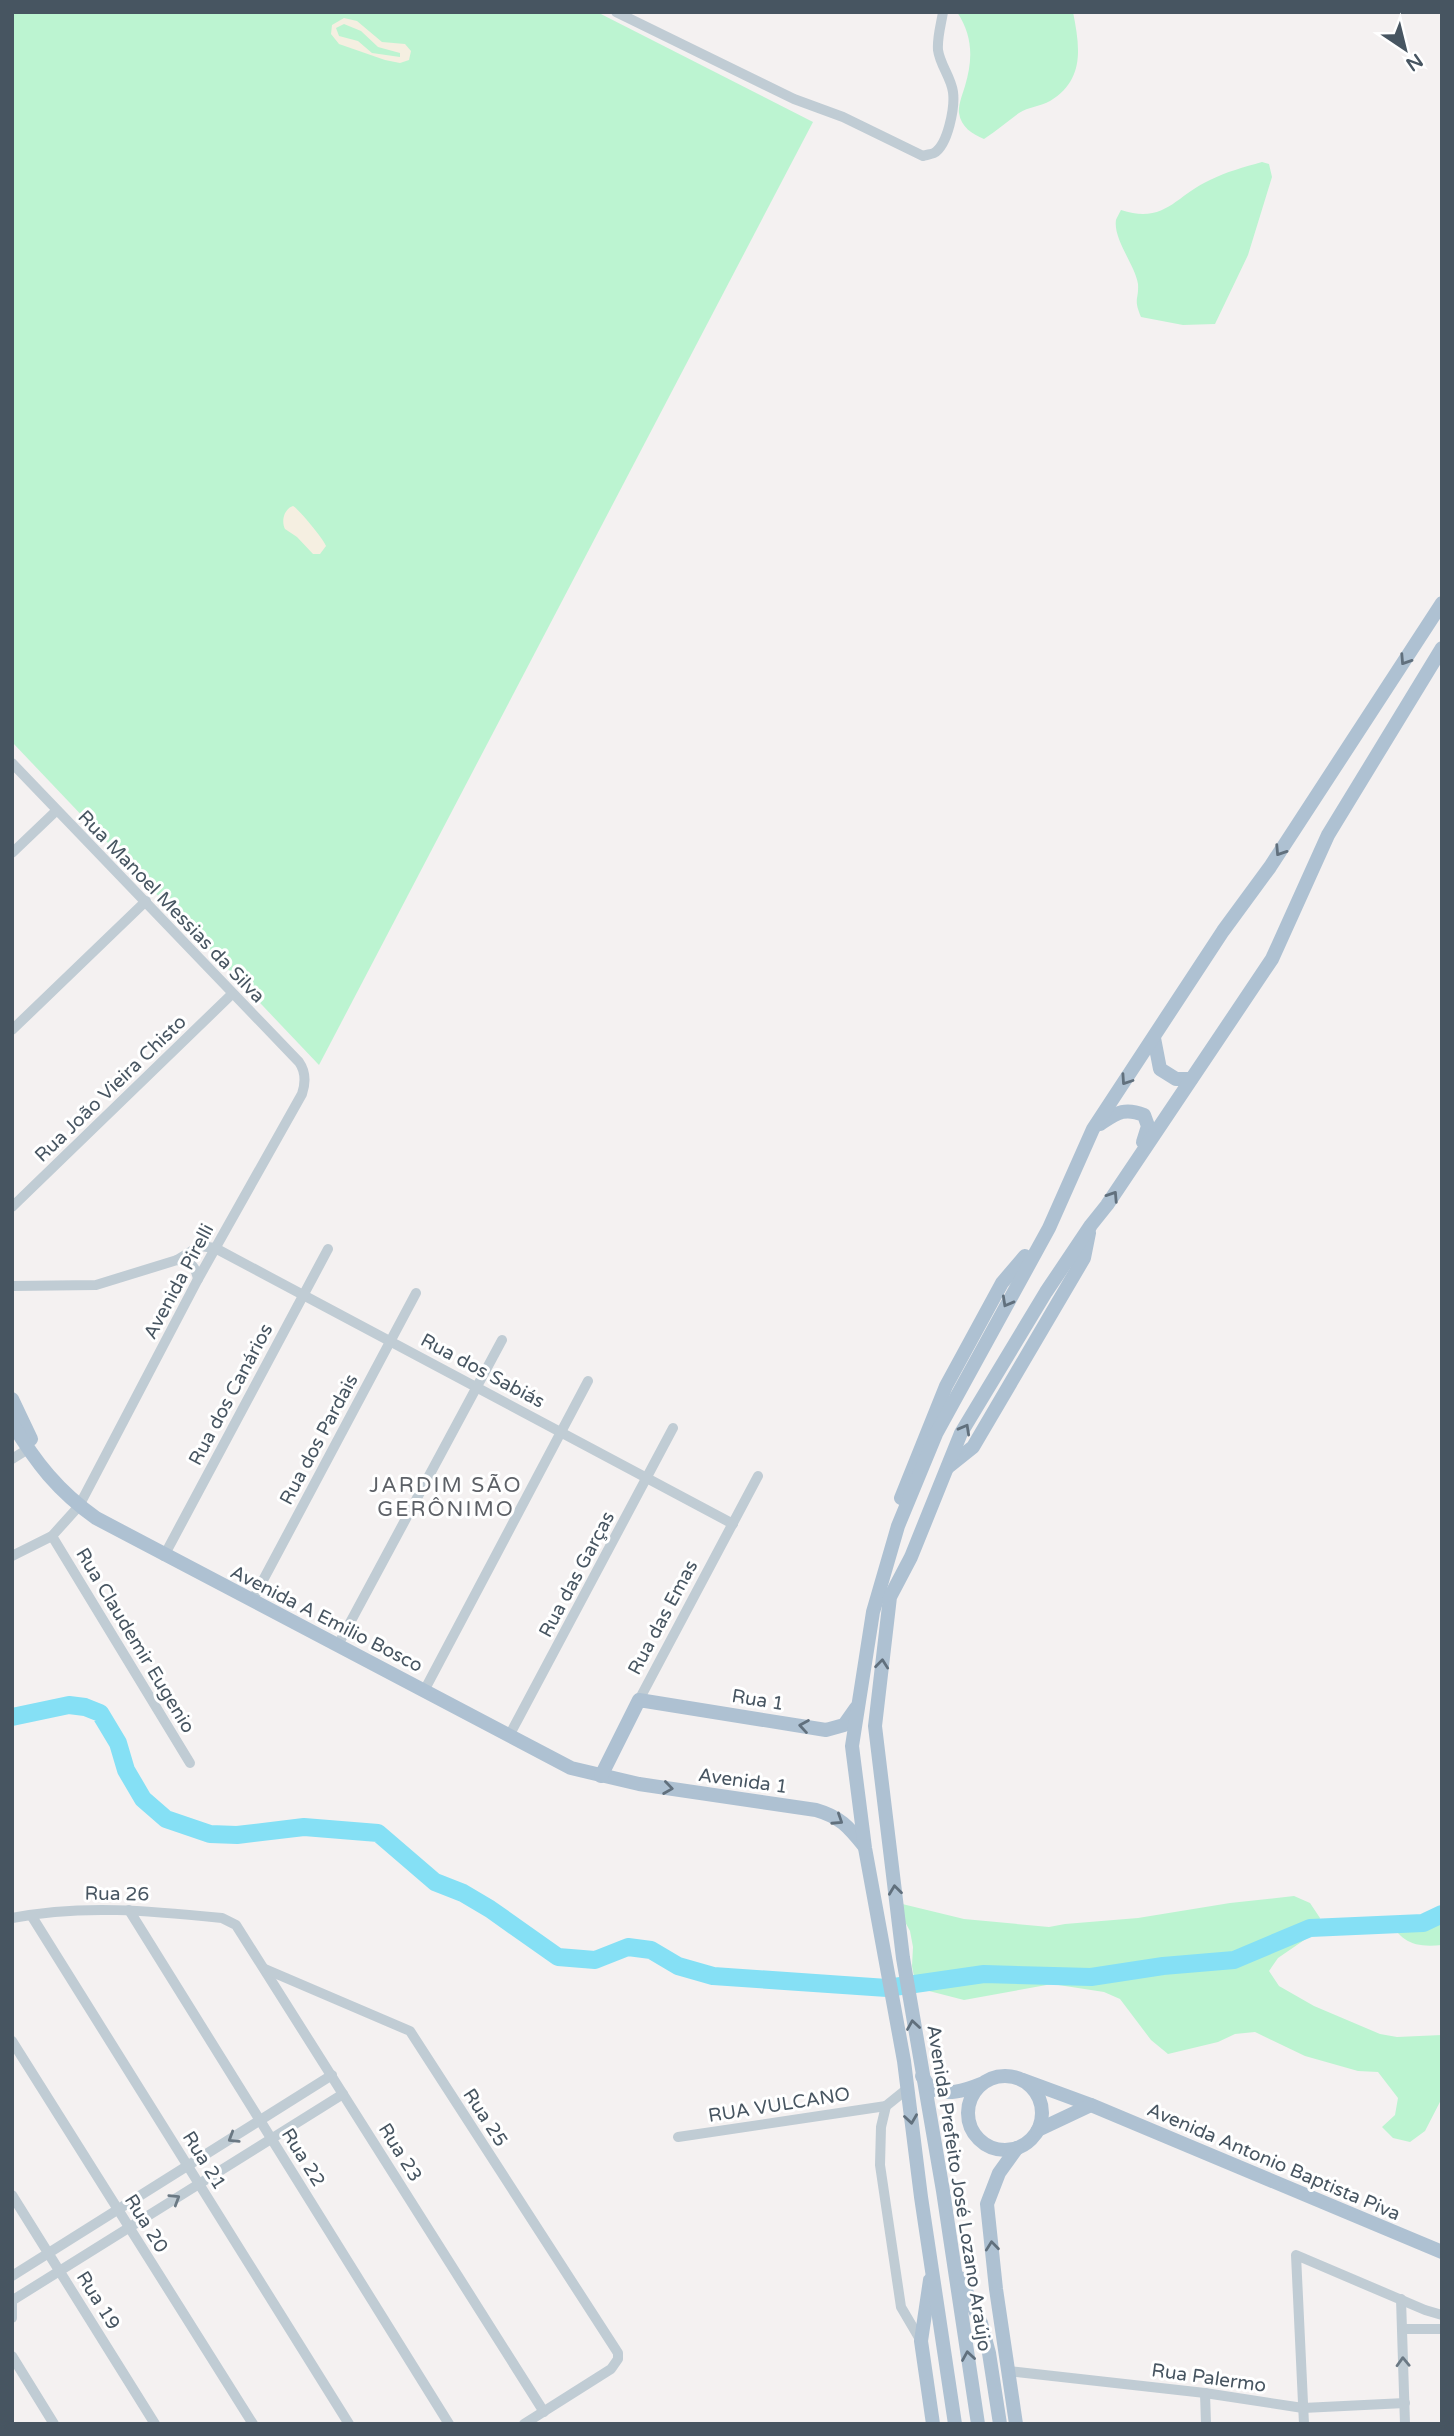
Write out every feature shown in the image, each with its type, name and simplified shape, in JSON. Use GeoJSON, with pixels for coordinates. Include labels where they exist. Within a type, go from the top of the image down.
{"type":"FeatureCollection","features":[{"type":"Feature","properties":{"kind":"main road","name":"Avenida Prefeito José Lozano Araújo"},"geometry":{"type":"LineString","coordinates":[[955,2424],[904,2061],[865,1848],[852,1746],[873,1612],[898,1526],[936,1434],[1049,1228],[1093,1129],[1223,930],[1270,867],[1442,603]]}},
{"type":"Feature","properties":{"kind":"main road","name":"Avenida Prefeito José Lozano Araújo"},"geometry":{"type":"LineString","coordinates":[[978,2424],[909,2001],[875,1726],[890,1597],[911,1557],[961,1433],[1046,1292],[1272,959],[1328,835],[1442,648]]}},
{"type":"Feature","properties":{"kind":"main road"},"geometry":{"type":"LineString","coordinates":[[1154,1038],[1160,1069],[1176,1079],[1191,1079]]}},
{"type":"Feature","properties":{"kind":"main road"},"geometry":{"type":"LineString","coordinates":[[1093,1129],[1117,1113],[1132,1110],[1143,1115],[1148,1126],[1142,1151]]}},
{"type":"Feature","properties":{"kind":"main road"},"geometry":{"type":"LineString","coordinates":[[12,1399],[47,1476]]}},
{"type":"Feature","properties":{"kind":"main road"},"geometry":{"type":"LineString","coordinates":[[12,1423],[47,1476]]}},
{"type":"Feature","properties":{"kind":"main road","name":"Avenida A Emilio Bosco"},"geometry":{"type":"LineString","coordinates":[[47,1476],[96,1518],[164,1556],[571,1768],[601,1776]]}},
{"type":"Feature","properties":{"kind":"main road","name":"Rua 1"},"geometry":{"type":"LineString","coordinates":[[639,1700],[826,1730],[844,1725],[859,1703]]}},
{"type":"Feature","properties":{"kind":"main road","name":"Rua das Emas"},"geometry":{"type":"LineString","coordinates":[[601,1776],[639,1700]]}},
{"type":"Feature","properties":{"kind":"main road","name":"Avenida 1"},"geometry":{"type":"LineString","coordinates":[[601,1776],[816,1810],[833,1815],[848,1826],[865,1848]]}},
{"type":"Feature","properties":{"kind":"main road","name":"Avenida Antonio Baptista Piva"},"geometry":{"type":"LineString","coordinates":[[922,2075],[930,2088],[948,2092],[961,2091],[1003,2076],[1023,2080],[1091,2105],[1442,2252]]}},
{"type":"Feature","properties":{"kind":"main road"},"geometry":{"type":"LineString","coordinates":[[1023,2080],[1041,2102],[1038,2130]]}},
{"type":"Feature","properties":{"kind":"main road"},"geometry":{"type":"LineString","coordinates":[[985,2082],[969,2106],[968,2115],[974,2133],[988,2146],[1007,2150],[1017,2148],[1026,2144],[1038,2130],[1091,2105]]}},
{"type":"Feature","properties":{"kind":"main road"},"geometry":{"type":"LineString","coordinates":[[1016,2424],[996,2289],[987,2204],[999,2173],[1017,2148]]}},
{"type":"Feature","properties":{"kind":"main road"},"geometry":{"type":"LineString","coordinates":[[953,2262],[981,2323],[989,2353],[1000,2424]]}},
{"type":"Feature","properties":{"kind":"main road"},"geometry":{"type":"LineString","coordinates":[[932,2268],[921,2341],[933,2424]]}},
{"type":"Feature","properties":{"kind":"street"},"geometry":{"type":"LineString","coordinates":[[616,12],[794,99],[843,117],[923,156],[933,154],[938,149],[953,114],[953,92],[938,48],[943,12]]}},
{"type":"Feature","properties":{"kind":"street","name":"Rua Manoel Messias da Silva"},"geometry":{"type":"LineString","coordinates":[[12,763],[299,1062],[304,1074]]}},
{"type":"Feature","properties":{"kind":"street"},"geometry":{"type":"LineString","coordinates":[[12,853],[56,811]]}},
{"type":"Feature","properties":{"kind":"street"},"geometry":{"type":"LineString","coordinates":[[12,1030],[146,901]]}},
{"type":"Feature","properties":{"kind":"street","name":"Rua João Vieira Chisto"},"geometry":{"type":"LineString","coordinates":[[12,1207],[232,994]]}},
{"type":"Feature","properties":{"kind":"street","name":"Avenida Pirelli"},"geometry":{"type":"LineString","coordinates":[[52,1536],[79,1506],[198,1279],[302,1094],[304,1074]]}},
{"type":"Feature","properties":{"kind":"street"},"geometry":{"type":"LineString","coordinates":[[12,1286],[96,1285],[177,1260],[200,1247],[215,1248]]}},
{"type":"Feature","properties":{"kind":"street","name":"Rua dos Sabiás"},"geometry":{"type":"LineString","coordinates":[[215,1248],[733,1524]]}},
{"type":"Feature","properties":{"kind":"street","name":"Rua dos Canários"},"geometry":{"type":"LineString","coordinates":[[164,1556],[328,1249]]}},
{"type":"Feature","properties":{"kind":"street"},"geometry":{"type":"LineString","coordinates":[[177,1260],[190,1262],[196,1268],[198,1279]]}},
{"type":"Feature","properties":{"kind":"street","name":"Rua dos Pardais"},"geometry":{"type":"LineString","coordinates":[[253,1601],[416,1293]]}},
{"type":"Feature","properties":{"kind":"street"},"geometry":{"type":"LineString","coordinates":[[338,1645],[502,1339]]}},
{"type":"Feature","properties":{"kind":"street"},"geometry":{"type":"LineString","coordinates":[[424,1691],[588,1381]]}},
{"type":"Feature","properties":{"kind":"street","name":"Rua das Garças"},"geometry":{"type":"LineString","coordinates":[[509,1736],[673,1428]]}},
{"type":"Feature","properties":{"kind":"street"},"geometry":{"type":"LineString","coordinates":[[12,1459],[28,1449]]}},
{"type":"Feature","properties":{"kind":"street","name":"Rua das Emas"},"geometry":{"type":"LineString","coordinates":[[639,1700],[758,1476]]}},
{"type":"Feature","properties":{"kind":"street"},"geometry":{"type":"LineString","coordinates":[[12,1556],[52,1536]]}},
{"type":"Feature","properties":{"kind":"street","name":"Rua Claudemir Eugenio"},"geometry":{"type":"LineString","coordinates":[[52,1536],[190,1763]]}},
{"type":"Feature","properties":{"kind":"street","name":"Rua 26"},"geometry":{"type":"LineString","coordinates":[[12,1918],[77,1910],[129,1910],[222,1917]]}},
{"type":"Feature","properties":{"kind":"street","name":"Rua 22"},"geometry":{"type":"LineString","coordinates":[[129,1910],[449,2424]]}},
{"type":"Feature","properties":{"kind":"street","name":"Rua 21"},"geometry":{"type":"LineString","coordinates":[[32,1915],[349,2424]]}},
{"type":"Feature","properties":{"kind":"street","name":"Rua 23"},"geometry":{"type":"LineString","coordinates":[[222,1917],[236,1925],[265,1969],[544,2412]]}},
{"type":"Feature","properties":{"kind":"street","name":"Rua 25"},"geometry":{"type":"LineString","coordinates":[[265,1969],[410,2031],[618,2353],[618,2360],[611,2370],[544,2412]]}},
{"type":"Feature","properties":{"kind":"street","name":"Rua 20"},"geometry":{"type":"LineString","coordinates":[[12,2041],[253,2424]]}},
{"type":"Feature","properties":{"kind":"street"},"geometry":{"type":"LineString","coordinates":[[12,2276],[332,2075]]}},
{"type":"Feature","properties":{"kind":"street"},"geometry":{"type":"LineString","coordinates":[[906,2089],[886,2106],[881,2127],[880,2165],[901,2306],[921,2341]]}},
{"type":"Feature","properties":{"kind":"street"},"geometry":{"type":"LineString","coordinates":[[12,2318],[13,2300],[344,2094]]}},
{"type":"Feature","properties":{"kind":"street","name":"RUA VULCANO"},"geometry":{"type":"LineString","coordinates":[[678,2137],[886,2106]]}},
{"type":"Feature","properties":{"kind":"street","name":"Rua 19"},"geometry":{"type":"LineString","coordinates":[[12,2195],[155,2424]]}},
{"type":"Feature","properties":{"kind":"street"},"geometry":{"type":"LineString","coordinates":[[1304,2424],[1297,2255],[1442,2315]]}},
{"type":"Feature","properties":{"kind":"street"},"geometry":{"type":"LineString","coordinates":[[1401,2299],[1405,2424]]}},
{"type":"Feature","properties":{"kind":"street"},"geometry":{"type":"LineString","coordinates":[[1402,2329],[1442,2329]]}},
{"type":"Feature","properties":{"kind":"street"},"geometry":{"type":"LineString","coordinates":[[12,2356],[54,2424]]}},
{"type":"Feature","properties":{"kind":"street","name":"Rua Palermo"},"geometry":{"type":"LineString","coordinates":[[1008,2371],[1205,2393],[1303,2408],[1405,2403]]}},
{"type":"Feature","properties":{"kind":"street"},"geometry":{"type":"LineString","coordinates":[[1205,2393],[1206,2424]]}},
{"type":"Feature","properties":{"kind":"street"},"geometry":{"type":"LineString","coordinates":[[524,2424],[544,2412]]}},
{"type":"Feature","properties":{"kind":"green space"},"geometry":{"type":"Polygon","coordinates":[[[12,12],[597,12],[813,122],[319,1065],[12,742],[12,12]]]}},
{"type":"Feature","properties":{"kind":"green space"},"geometry":{"type":"Polygon","coordinates":[[[957,12],[1073,12],[1078,50],[1075,73],[1061,93],[1050,101],[1019,113],[984,139],[975,135],[965,126],[959,113],[968,76],[970,48],[966,30],[957,12]]]}},
{"type":"Feature","properties":{"kind":"green space"},"geometry":{"type":"Polygon","coordinates":[[[1262,162],[1269,164],[1272,177],[1248,255],[1215,324],[1183,325],[1141,317],[1137,302],[1138,284],[1116,227],[1121,210],[1136,214],[1160,211],[1210,180],[1262,162]]]}},
{"type":"Feature","properties":{"kind":"green space"},"geometry":{"type":"Polygon","coordinates":[[[1294,1896],[1310,1903],[1320,1918],[1313,1934],[1278,1958],[1269,1971],[1279,1986],[1314,2006],[1380,2034],[1397,2037],[1442,2035],[1442,2098],[1425,2131],[1410,2142],[1393,2138],[1382,2127],[1395,2115],[1398,2098],[1378,2072],[1358,2071],[1305,2056],[1255,2032],[1235,2034],[1218,2042],[1168,2054],[1151,2040],[1120,1999],[1104,1992],[1052,1984],[964,2000],[929,1991],[915,1982],[910,1931],[894,1902],[964,1919],[1049,1927],[1138,1918],[1294,1896]]]}},
{"type":"Feature","properties":{"kind":"green space"},"geometry":{"type":"Polygon","coordinates":[[[1442,1914],[1442,1945],[1432,1946],[1416,1944],[1403,1937],[1388,1916],[1406,1921],[1442,1914]]]}},
{"type":"Feature","properties":{"kind":"sand"},"geometry":{"type":"Polygon","coordinates":[[[344,18],[357,21],[382,42],[405,44],[411,51],[409,60],[400,63],[385,60],[339,44],[331,34],[332,25],[344,18]],[[344,24],[336,28],[339,36],[358,41],[372,53],[400,57],[400,53],[378,47],[361,31],[344,24]]]}},
{"type":"Feature","properties":{"kind":"sand"},"geometry":{"type":"Polygon","coordinates":[[[293,506],[326,546],[320,554],[313,554],[285,529],[284,516],[293,506]]]}},
{"type":"Feature","properties":{"kind":"waterway"},"geometry":{"type":"LineString","coordinates":[[12,1717],[69,1705],[100,1713],[118,1743],[126,1770],[143,1799],[166,1819],[210,1834],[237,1835],[304,1827],[378,1833],[435,1882],[463,1893],[490,1909],[558,1957],[595,1960],[628,1947],[651,1950],[678,1966],[713,1976],[887,1988],[984,1974],[1091,1977],[1163,1966],[1234,1960],[1310,1928],[1423,1923],[1442,1914]]}},
{"type":"Feature","properties":{"kind":"district","name":"JARDIM SÃO GERÔNIMO"},"geometry":{"type":"Point","coordinates":[446,1497]}}]}
